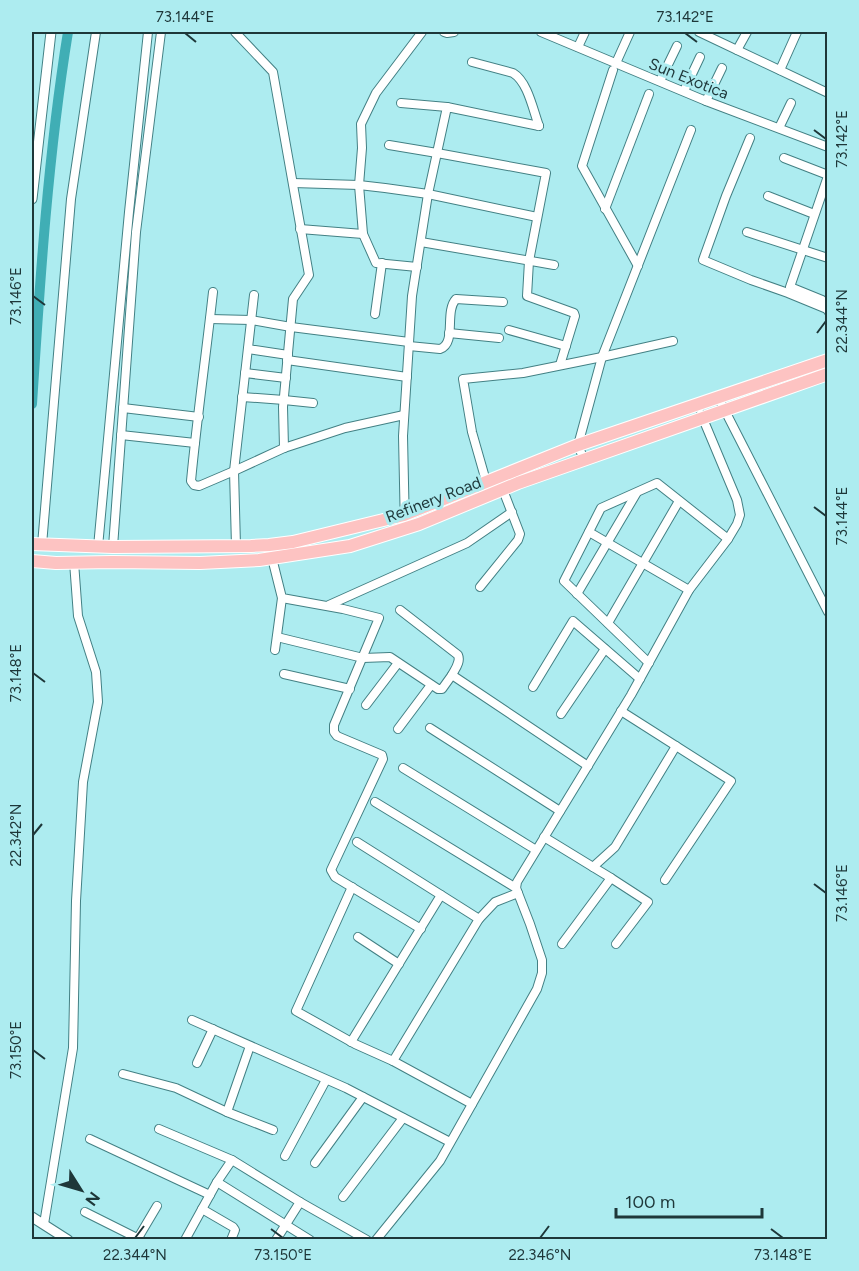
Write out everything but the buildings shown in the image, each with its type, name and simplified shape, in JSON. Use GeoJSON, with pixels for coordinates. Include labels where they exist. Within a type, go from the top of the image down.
{"type":"FeatureCollection","features":[{"type":"Feature","properties":{"kind":"main road","name":"Refinery Road"},"geometry":{"type":"LineString","coordinates":[[37,545],[251,546],[293,542],[404,514],[578,444],[828,360]]}},
{"type":"Feature","properties":{"kind":"main road","name":"Refinery Road"},"geometry":{"type":"LineString","coordinates":[[32,561],[200,563],[272,558],[350,546],[405,530],[584,460],[828,374]]}},
{"type":"Feature","properties":{"kind":"main road"},"geometry":{"type":"LineString","coordinates":[[65,546],[69,562]]}},
{"type":"Feature","properties":{"kind":"main road"},"geometry":{"type":"LineString","coordinates":[[251,546],[253,560]]}},
{"type":"Feature","properties":{"kind":"street"},"geometry":{"type":"LineString","coordinates":[[32,199],[51,32]]}},
{"type":"Feature","properties":{"kind":"street"},"geometry":{"type":"LineString","coordinates":[[37,545],[71,199],[96,32]]}},
{"type":"Feature","properties":{"kind":"street"},"geometry":{"type":"LineString","coordinates":[[98,547],[148,32]]}},
{"type":"Feature","properties":{"kind":"street"},"geometry":{"type":"LineString","coordinates":[[113,547],[136,232],[161,32]]}},
{"type":"Feature","properties":{"kind":"street"},"geometry":{"type":"LineString","coordinates":[[235,32],[273,72],[309,275],[293,299],[284,400],[284,448]]}},
{"type":"Feature","properties":{"kind":"street"},"geometry":{"type":"LineString","coordinates":[[417,267],[376,263],[363,234],[359,184],[361,124],[376,93],[423,32]]}},
{"type":"Feature","properties":{"kind":"street"},"geometry":{"type":"LineString","coordinates":[[444,32],[454,32]]}},
{"type":"Feature","properties":{"kind":"street","name":"Sun Exotica"},"geometry":{"type":"LineString","coordinates":[[541,32],[578,47],[615,67],[660,81],[828,147]]}},
{"type":"Feature","properties":{"kind":"street"},"geometry":{"type":"LineString","coordinates":[[578,47],[585,32]]}},
{"type":"Feature","properties":{"kind":"street"},"geometry":{"type":"LineString","coordinates":[[630,32],[615,67],[582,166],[638,266]]}},
{"type":"Feature","properties":{"kind":"street"},"geometry":{"type":"LineString","coordinates":[[699,32],[825,92],[828,81]]}},
{"type":"Feature","properties":{"kind":"street"},"geometry":{"type":"LineString","coordinates":[[737,50],[747,32]]}},
{"type":"Feature","properties":{"kind":"street"},"geometry":{"type":"LineString","coordinates":[[780,70],[797,32]]}},
{"type":"Feature","properties":{"kind":"street"},"geometry":{"type":"LineString","coordinates":[[660,81],[677,46]]}},
{"type":"Feature","properties":{"kind":"street"},"geometry":{"type":"LineString","coordinates":[[684,91],[700,57]]}},
{"type":"Feature","properties":{"kind":"street"},"geometry":{"type":"LineString","coordinates":[[401,103],[447,107],[539,126],[524,83],[518,76],[472,62]]}},
{"type":"Feature","properties":{"kind":"street"},"geometry":{"type":"LineString","coordinates":[[706,101],[722,68]]}},
{"type":"Feature","properties":{"kind":"street"},"geometry":{"type":"LineString","coordinates":[[605,209],[649,94]]}},
{"type":"Feature","properties":{"kind":"street"},"geometry":{"type":"LineString","coordinates":[[779,128],[791,103]]}},
{"type":"Feature","properties":{"kind":"street"},"geometry":{"type":"LineString","coordinates":[[405,530],[403,436],[412,296],[428,195],[447,107]]}},
{"type":"Feature","properties":{"kind":"street"},"geometry":{"type":"LineString","coordinates":[[584,460],[578,444],[602,357],[691,130]]}},
{"type":"Feature","properties":{"kind":"street"},"geometry":{"type":"LineString","coordinates":[[750,138],[703,260],[828,311]]}},
{"type":"Feature","properties":{"kind":"street"},"geometry":{"type":"LineString","coordinates":[[389,145],[546,173],[529,261],[527,296],[574,313],[560,365]]}},
{"type":"Feature","properties":{"kind":"street"},"geometry":{"type":"LineString","coordinates":[[784,158],[828,176],[790,287],[822,300],[828,305]]}},
{"type":"Feature","properties":{"kind":"street"},"geometry":{"type":"LineString","coordinates":[[293,183],[359,184],[537,217]]}},
{"type":"Feature","properties":{"kind":"street"},"geometry":{"type":"LineString","coordinates":[[768,196],[814,214]]}},
{"type":"Feature","properties":{"kind":"street"},"geometry":{"type":"LineString","coordinates":[[820,197],[828,202]]}},
{"type":"Feature","properties":{"kind":"street"},"geometry":{"type":"LineString","coordinates":[[300,229],[363,234]]}},
{"type":"Feature","properties":{"kind":"street"},"geometry":{"type":"LineString","coordinates":[[747,232],[828,258]]}},
{"type":"Feature","properties":{"kind":"street"},"geometry":{"type":"LineString","coordinates":[[421,242],[554,265]]}},
{"type":"Feature","properties":{"kind":"street"},"geometry":{"type":"LineString","coordinates":[[375,314],[382,263]]}},
{"type":"Feature","properties":{"kind":"street"},"geometry":{"type":"LineString","coordinates":[[213,292],[191,481],[194,485],[199,486],[284,448],[345,428],[404,415]]}},
{"type":"Feature","properties":{"kind":"street"},"geometry":{"type":"LineString","coordinates":[[236,546],[234,471],[254,295]]}},
{"type":"Feature","properties":{"kind":"street"},"geometry":{"type":"LineString","coordinates":[[210,319],[251,320],[442,349],[446,345],[449,333],[451,305],[456,299],[503,302]]}},
{"type":"Feature","properties":{"kind":"street"},"geometry":{"type":"LineString","coordinates":[[510,330],[566,346]]}},
{"type":"Feature","properties":{"kind":"street"},"geometry":{"type":"LineString","coordinates":[[449,333],[499,338]]}},
{"type":"Feature","properties":{"kind":"street"},"geometry":{"type":"LineString","coordinates":[[486,481],[472,432],[463,379],[523,373],[673,341]]}},
{"type":"Feature","properties":{"kind":"street"},"geometry":{"type":"LineString","coordinates":[[248,349],[407,377]]}},
{"type":"Feature","properties":{"kind":"street"},"geometry":{"type":"LineString","coordinates":[[245,373],[286,378]]}},
{"type":"Feature","properties":{"kind":"street"},"geometry":{"type":"LineString","coordinates":[[242,397],[313,403]]}},
{"type":"Feature","properties":{"kind":"street"},"geometry":{"type":"LineString","coordinates":[[718,397],[828,612]]}},
{"type":"Feature","properties":{"kind":"street"},"geometry":{"type":"LineString","coordinates":[[376,1239],[440,1161],[537,989],[542,973],[542,960],[517,890],[517,882],[640,679],[689,590],[738,524],[740,510],[699,404]]}},
{"type":"Feature","properties":{"kind":"street"},"geometry":{"type":"LineString","coordinates":[[123,408],[199,417]]}},
{"type":"Feature","properties":{"kind":"street"},"geometry":{"type":"LineString","coordinates":[[121,435],[195,443]]}},
{"type":"Feature","properties":{"kind":"street"},"geometry":{"type":"LineString","coordinates":[[649,663],[564,581],[601,508],[657,483],[728,539]]}},
{"type":"Feature","properties":{"kind":"street"},"geometry":{"type":"LineString","coordinates":[[480,587],[519,537],[520,531],[503,490]]}},
{"type":"Feature","properties":{"kind":"street"},"geometry":{"type":"LineString","coordinates":[[577,594],[637,492]]}},
{"type":"Feature","properties":{"kind":"street"},"geometry":{"type":"LineString","coordinates":[[608,624],[679,501]]}},
{"type":"Feature","properties":{"kind":"street"},"geometry":{"type":"LineString","coordinates":[[327,606],[467,543],[512,513]]}},
{"type":"Feature","properties":{"kind":"street"},"geometry":{"type":"LineString","coordinates":[[589,532],[689,590]]}},
{"type":"Feature","properties":{"kind":"street"},"geometry":{"type":"LineString","coordinates":[[272,558],[282,598],[275,650]]}},
{"type":"Feature","properties":{"kind":"street"},"geometry":{"type":"LineString","coordinates":[[44,1224],[73,1048],[76,901],[83,782],[98,702],[96,672],[78,616],[69,562]]}},
{"type":"Feature","properties":{"kind":"street"},"geometry":{"type":"LineString","coordinates":[[282,598],[379,618],[334,725],[334,732],[337,736],[381,754],[383,758],[331,870],[335,877],[421,929]]}},
{"type":"Feature","properties":{"kind":"street"},"geometry":{"type":"LineString","coordinates":[[278,637],[363,658],[390,657],[431,685],[442,689],[459,662],[458,655],[400,610]]}},
{"type":"Feature","properties":{"kind":"street"},"geometry":{"type":"LineString","coordinates":[[533,687],[573,621],[640,679]]}},
{"type":"Feature","properties":{"kind":"street"},"geometry":{"type":"LineString","coordinates":[[561,714],[605,649]]}},
{"type":"Feature","properties":{"kind":"street"},"geometry":{"type":"LineString","coordinates":[[366,705],[398,663]]}},
{"type":"Feature","properties":{"kind":"street"},"geometry":{"type":"LineString","coordinates":[[284,674],[350,689]]}},
{"type":"Feature","properties":{"kind":"street"},"geometry":{"type":"LineString","coordinates":[[452,675],[588,766]]}},
{"type":"Feature","properties":{"kind":"street"},"geometry":{"type":"LineString","coordinates":[[399,729],[431,685]]}},
{"type":"Feature","properties":{"kind":"street"},"geometry":{"type":"LineString","coordinates":[[621,711],[731,781],[665,880]]}},
{"type":"Feature","properties":{"kind":"street"},"geometry":{"type":"LineString","coordinates":[[430,728],[560,811]]}},
{"type":"Feature","properties":{"kind":"street"},"geometry":{"type":"LineString","coordinates":[[593,867],[615,847],[676,746]]}},
{"type":"Feature","properties":{"kind":"street"},"geometry":{"type":"LineString","coordinates":[[403,768],[536,850]]}},
{"type":"Feature","properties":{"kind":"street"},"geometry":{"type":"LineString","coordinates":[[375,802],[517,890]]}},
{"type":"Feature","properties":{"kind":"street"},"geometry":{"type":"LineString","coordinates":[[544,837],[648,902],[616,944]]}},
{"type":"Feature","properties":{"kind":"street"},"geometry":{"type":"LineString","coordinates":[[357,842],[479,919]]}},
{"type":"Feature","properties":{"kind":"street"},"geometry":{"type":"LineString","coordinates":[[562,944],[611,878]]}},
{"type":"Feature","properties":{"kind":"street"},"geometry":{"type":"LineString","coordinates":[[352,887],[296,1011],[472,1104]]}},
{"type":"Feature","properties":{"kind":"street"},"geometry":{"type":"LineString","coordinates":[[393,1061],[479,919],[495,902],[517,890]]}},
{"type":"Feature","properties":{"kind":"street"},"geometry":{"type":"LineString","coordinates":[[351,1042],[441,895]]}},
{"type":"Feature","properties":{"kind":"street"},"geometry":{"type":"LineString","coordinates":[[358,937],[399,964]]}},
{"type":"Feature","properties":{"kind":"street"},"geometry":{"type":"LineString","coordinates":[[192,1020],[363,1097],[450,1142]]}},
{"type":"Feature","properties":{"kind":"street"},"geometry":{"type":"LineString","coordinates":[[197,1063],[213,1029]]}},
{"type":"Feature","properties":{"kind":"street"},"geometry":{"type":"LineString","coordinates":[[227,1112],[250,1046]]}},
{"type":"Feature","properties":{"kind":"street"},"geometry":{"type":"LineString","coordinates":[[123,1074],[176,1088],[273,1130]]}},
{"type":"Feature","properties":{"kind":"street"},"geometry":{"type":"LineString","coordinates":[[285,1156],[326,1080]]}},
{"type":"Feature","properties":{"kind":"street"},"geometry":{"type":"LineString","coordinates":[[315,1163],[363,1097]]}},
{"type":"Feature","properties":{"kind":"street"},"geometry":{"type":"LineString","coordinates":[[343,1197],[403,1118]]}},
{"type":"Feature","properties":{"kind":"street"},"geometry":{"type":"LineString","coordinates":[[159,1129],[232,1160],[300,1202],[367,1239]]}},
{"type":"Feature","properties":{"kind":"street"},"geometry":{"type":"LineString","coordinates":[[90,1139],[210,1195]]}},
{"type":"Feature","properties":{"kind":"street"},"geometry":{"type":"LineString","coordinates":[[185,1239],[232,1160]]}},
{"type":"Feature","properties":{"kind":"street"},"geometry":{"type":"LineString","coordinates":[[217,1182],[310,1239]]}},
{"type":"Feature","properties":{"kind":"street"},"geometry":{"type":"LineString","coordinates":[[276,1239],[300,1202]]}},
{"type":"Feature","properties":{"kind":"street"},"geometry":{"type":"LineString","coordinates":[[85,1212],[139,1239],[158,1206]]}},
{"type":"Feature","properties":{"kind":"street"},"geometry":{"type":"LineString","coordinates":[[202,1209],[233,1227],[235,1230],[231,1239]]}},
{"type":"Feature","properties":{"kind":"street"},"geometry":{"type":"LineString","coordinates":[[32,1217],[68,1239]]}},
{"type":"Feature","properties":{"kind":"waterway"},"geometry":{"type":"LineString","coordinates":[[32,404],[50,171],[68,32]]}}]}
